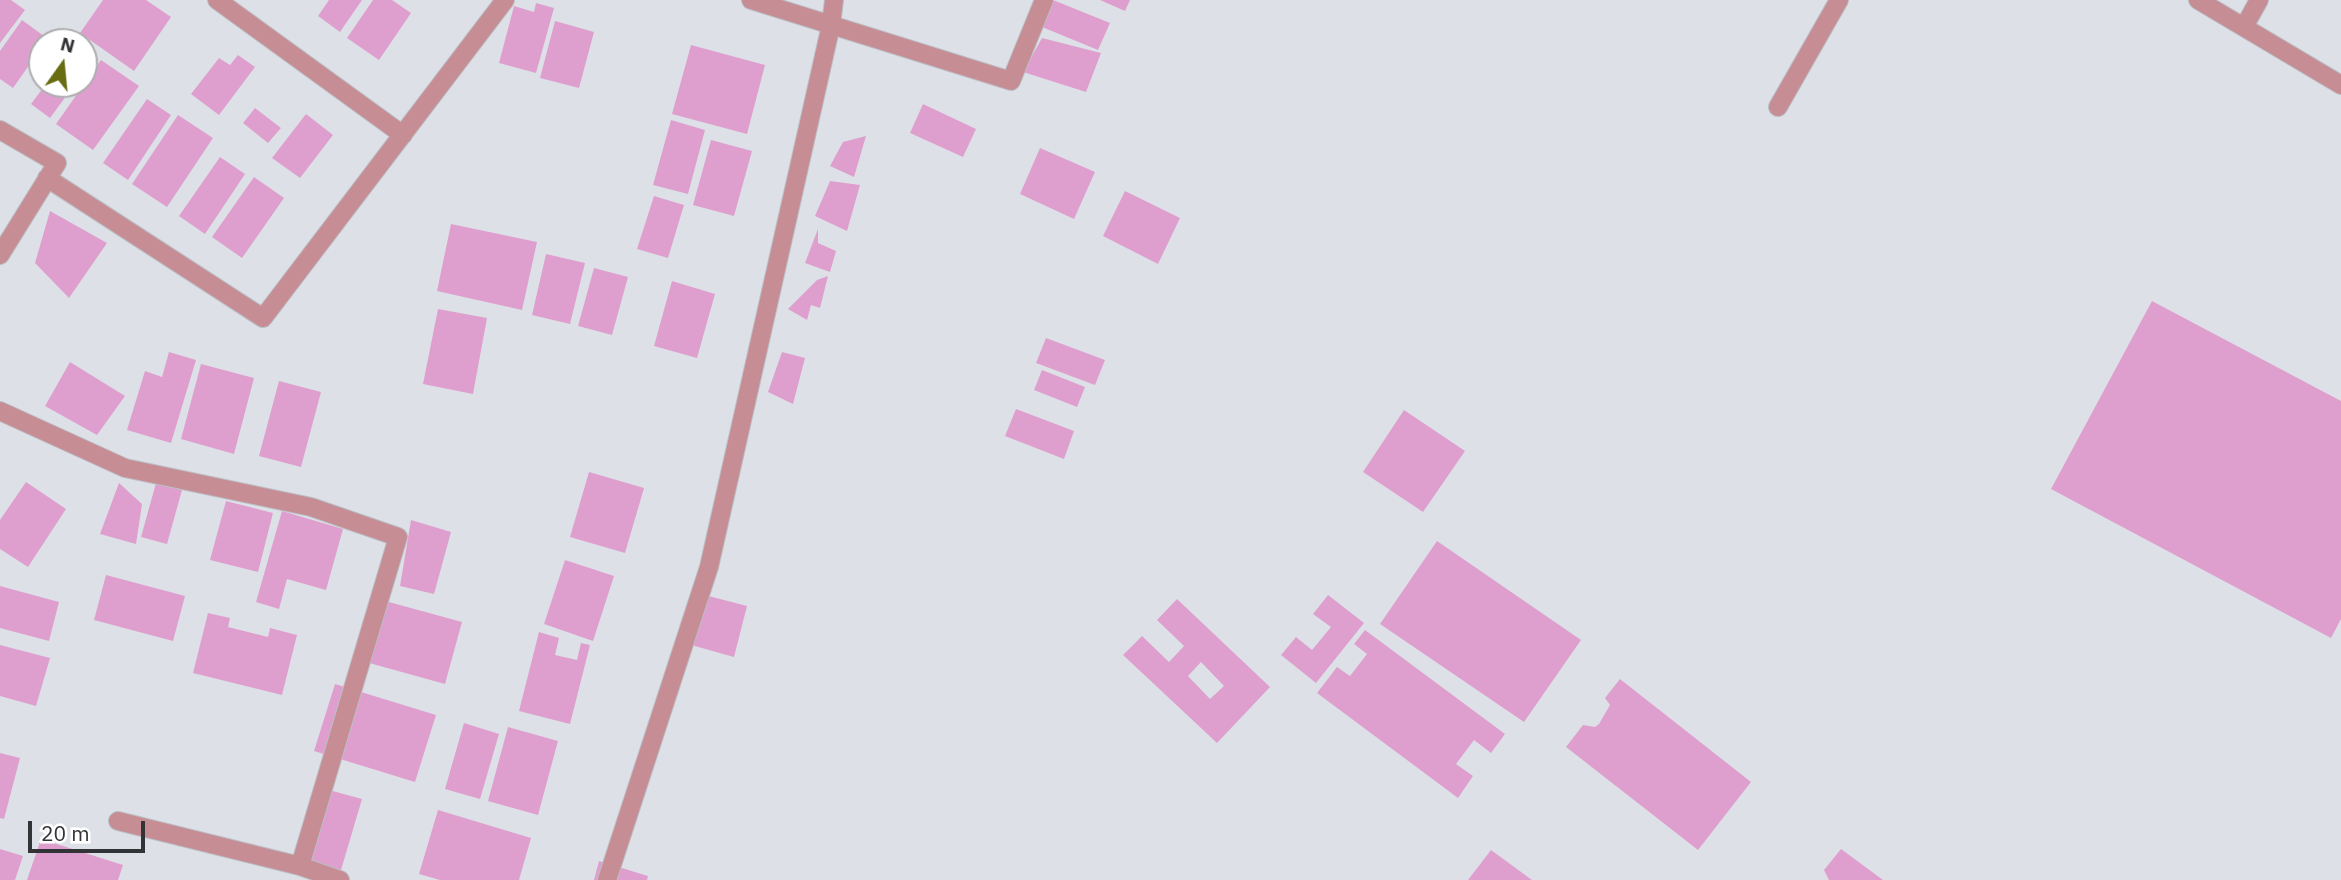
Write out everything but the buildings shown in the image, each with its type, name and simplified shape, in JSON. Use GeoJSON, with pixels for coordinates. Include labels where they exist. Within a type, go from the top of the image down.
{"type":"FeatureCollection","features":[{"type":"Feature","properties":{"kind":"street"},"geometry":{"type":"LineString","coordinates":[[216,0],[403,135]]}},
{"type":"Feature","properties":{"kind":"street"},"geometry":{"type":"LineString","coordinates":[[47,178],[263,318],[505,0]]}},
{"type":"Feature","properties":{"kind":"street"},"geometry":{"type":"LineString","coordinates":[[751,0],[1011,81],[1044,0]]}},
{"type":"Feature","properties":{"kind":"street"},"geometry":{"type":"LineString","coordinates":[[607,880],[709,567],[831,25],[834,0]]}},
{"type":"Feature","properties":{"kind":"street"},"geometry":{"type":"LineString","coordinates":[[1778,107],[1839,0]]}},
{"type":"Feature","properties":{"kind":"street"},"geometry":{"type":"LineString","coordinates":[[2198,0],[2341,85]]}},
{"type":"Feature","properties":{"kind":"street"},"geometry":{"type":"LineString","coordinates":[[2244,27],[2259,0]]}},
{"type":"Feature","properties":{"kind":"street"},"geometry":{"type":"LineString","coordinates":[[0,130],[57,163],[0,255]]}},
{"type":"Feature","properties":{"kind":"street"},"geometry":{"type":"LineString","coordinates":[[0,411],[125,468],[311,507],[398,537],[300,866]]}},
{"type":"Feature","properties":{"kind":"street"},"geometry":{"type":"LineString","coordinates":[[118,821],[300,866],[340,880]]}}]}
